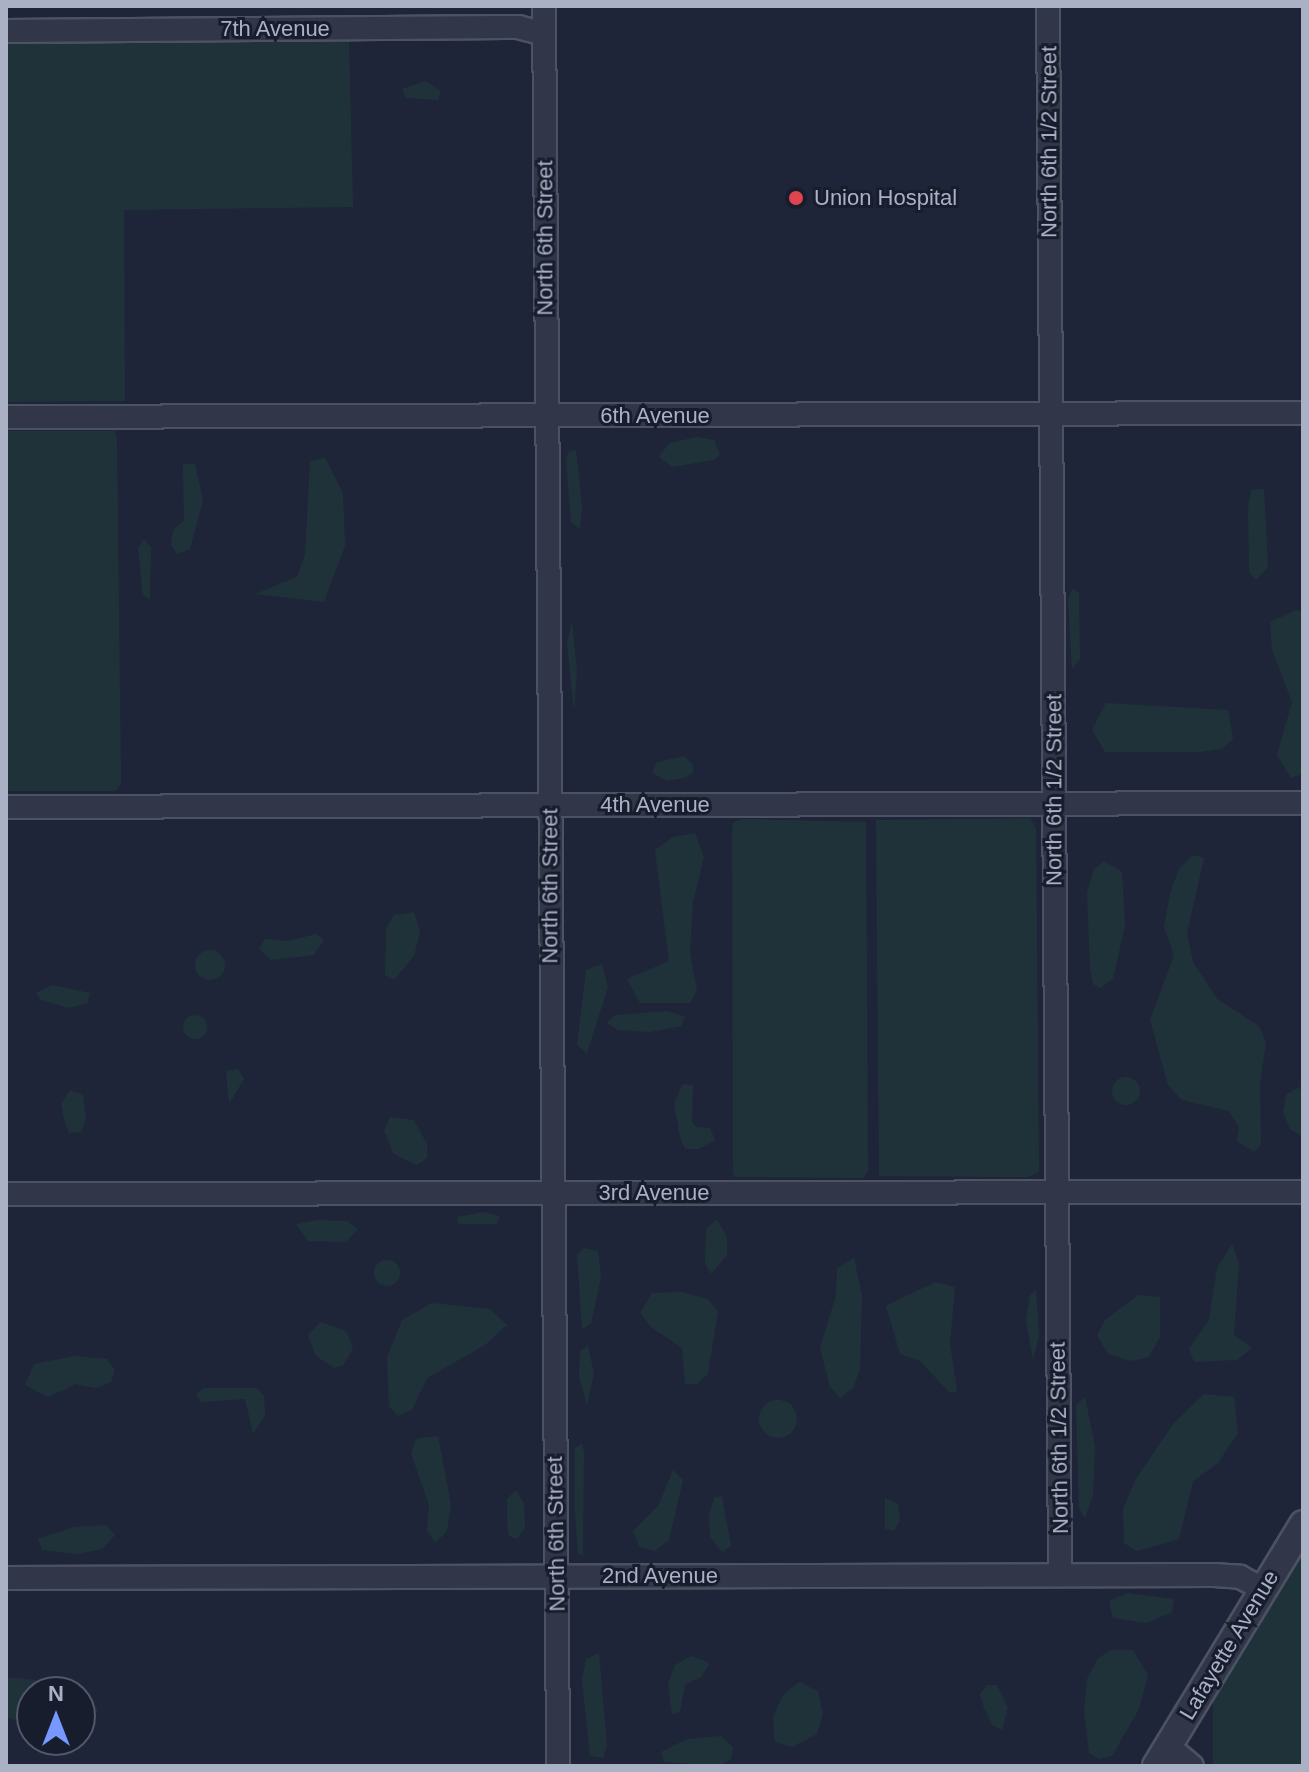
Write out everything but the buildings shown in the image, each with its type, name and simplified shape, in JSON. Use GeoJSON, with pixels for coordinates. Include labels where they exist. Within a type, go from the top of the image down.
{"type":"FeatureCollection","features":[{"type":"Feature","properties":{"kind":"street","name":"North 6th Street"},"geometry":{"type":"LineString","coordinates":[[544,6],[558,1766]]}},
{"type":"Feature","properties":{"kind":"street","name":"North 6th 1/2 Street"},"geometry":{"type":"LineString","coordinates":[[1048,6],[1060,1575]]}},
{"type":"Feature","properties":{"kind":"street","name":"7th Avenue"},"geometry":{"type":"LineString","coordinates":[[6,31],[518,27],[544,34]]}},
{"type":"Feature","properties":{"kind":"street","name":"6th Avenue"},"geometry":{"type":"LineString","coordinates":[[6,417],[1303,413]]}},
{"type":"Feature","properties":{"kind":"street","name":"4th Avenue"},"geometry":{"type":"LineString","coordinates":[[6,807],[1303,803]]}},
{"type":"Feature","properties":{"kind":"street","name":"3rd Avenue"},"geometry":{"type":"LineString","coordinates":[[6,1194],[1303,1192]]}},
{"type":"Feature","properties":{"kind":"street","name":"Lafayette Avenue"},"geometry":{"type":"LineString","coordinates":[[1162,1756],[1303,1524]]}},
{"type":"Feature","properties":{"kind":"street","name":"2nd Avenue"},"geometry":{"type":"LineString","coordinates":[[6,1578],[1214,1575],[1240,1577],[1263,1589]]}},
{"type":"Feature","properties":{"kind":"street"},"geometry":{"type":"LineString","coordinates":[[1162,1756],[1192,1766]]}},
{"type":"Feature","properties":{"kind":"shaded area"},"geometry":{"type":"Polygon","coordinates":[[[349,39],[353,207],[124,210],[125,401],[6,402],[6,41],[349,39]]]}},
{"type":"Feature","properties":{"kind":"shaded area"},"geometry":{"type":"Polygon","coordinates":[[[426,81],[441,91],[438,100],[406,98],[402,89],[426,81]]]}},
{"type":"Feature","properties":{"kind":"shaded area"},"geometry":{"type":"Polygon","coordinates":[[[6,431],[114,431],[117,438],[121,783],[116,791],[6,791],[6,431]]]}},
{"type":"Feature","properties":{"kind":"shaded area"},"geometry":{"type":"Polygon","coordinates":[[[697,437],[714,440],[720,454],[714,460],[672,467],[659,457],[669,443],[697,437]]]}},
{"type":"Feature","properties":{"kind":"shaded area"},"geometry":{"type":"Polygon","coordinates":[[[576,450],[582,507],[580,529],[571,522],[566,460],[569,451],[576,450]]]}},
{"type":"Feature","properties":{"kind":"shaded area"},"geometry":{"type":"Polygon","coordinates":[[[325,458],[343,493],[345,546],[324,602],[255,594],[297,577],[305,554],[310,461],[325,458]]]}},
{"type":"Feature","properties":{"kind":"shaded area"},"geometry":{"type":"Polygon","coordinates":[[[183,464],[195,464],[203,500],[190,549],[177,554],[171,545],[173,530],[184,520],[183,464]]]}},
{"type":"Feature","properties":{"kind":"shaded area"},"geometry":{"type":"Polygon","coordinates":[[[1264,489],[1268,567],[1256,580],[1249,572],[1248,508],[1251,490],[1264,489]]]}},
{"type":"Feature","properties":{"kind":"shaded area"},"geometry":{"type":"Polygon","coordinates":[[[144,539],[151,547],[150,600],[143,595],[138,548],[144,539]]]}},
{"type":"Feature","properties":{"kind":"shaded area"},"geometry":{"type":"Polygon","coordinates":[[[1073,588],[1079,593],[1080,659],[1072,669],[1068,599],[1073,588]]]}},
{"type":"Feature","properties":{"kind":"shaded area"},"geometry":{"type":"Polygon","coordinates":[[[1297,610],[1303,614],[1303,774],[1291,778],[1277,755],[1292,702],[1272,649],[1270,622],[1297,610]]]}},
{"type":"Feature","properties":{"kind":"shaded area"},"geometry":{"type":"Polygon","coordinates":[[[572,621],[577,672],[574,711],[567,644],[572,621]]]}},
{"type":"Feature","properties":{"kind":"shaded area"},"geometry":{"type":"Polygon","coordinates":[[[1106,703],[1228,710],[1233,739],[1222,749],[1199,752],[1105,752],[1092,730],[1106,703]]]}},
{"type":"Feature","properties":{"kind":"shaded area"},"geometry":{"type":"Polygon","coordinates":[[[684,756],[693,765],[693,773],[684,778],[667,781],[652,773],[657,762],[684,756]]]}},
{"type":"Feature","properties":{"kind":"shaded area"},"geometry":{"type":"Polygon","coordinates":[[[1030,818],[1036,828],[1039,1172],[1028,1177],[879,1176],[876,820],[1030,818]]]}},
{"type":"Feature","properties":{"kind":"shaded area"},"geometry":{"type":"Polygon","coordinates":[[[741,819],[866,822],[868,1171],[863,1178],[735,1177],[733,1173],[732,833],[733,823],[741,819]]]}},
{"type":"Feature","properties":{"kind":"shaded area"},"geometry":{"type":"Polygon","coordinates":[[[695,833],[704,857],[693,902],[690,953],[697,990],[690,1003],[640,1003],[627,979],[669,961],[655,850],[673,837],[695,833]]]}},
{"type":"Feature","properties":{"kind":"shaded area"},"geometry":{"type":"Polygon","coordinates":[[[1193,855],[1204,858],[1187,933],[1193,962],[1217,999],[1259,1026],[1266,1042],[1260,1085],[1261,1144],[1254,1152],[1237,1141],[1239,1128],[1229,1111],[1182,1100],[1168,1085],[1150,1020],[1174,955],[1164,927],[1170,893],[1179,869],[1193,855]]]}},
{"type":"Feature","properties":{"kind":"shaded area"},"geometry":{"type":"Polygon","coordinates":[[[1104,861],[1122,872],[1125,925],[1113,979],[1100,988],[1093,984],[1090,969],[1087,892],[1094,869],[1104,861]]]}},
{"type":"Feature","properties":{"kind":"shaded area"},"geometry":{"type":"Polygon","coordinates":[[[414,912],[420,932],[414,956],[394,980],[385,975],[386,928],[394,915],[414,912]]]}},
{"type":"Feature","properties":{"kind":"shaded area"},"geometry":{"type":"Polygon","coordinates":[[[316,934],[324,940],[314,955],[271,960],[259,949],[265,939],[289,941],[316,934]]]}},
{"type":"Feature","properties":{"kind":"shaded area"},"geometry":{"type":"Polygon","coordinates":[[[210,950],[221,954],[225,965],[221,976],[210,980],[199,976],[195,965],[199,954],[210,950]]]}},
{"type":"Feature","properties":{"kind":"shaded area"},"geometry":{"type":"Polygon","coordinates":[[[602,964],[608,987],[587,1053],[577,1045],[586,970],[602,964]]]}},
{"type":"Feature","properties":{"kind":"shaded area"},"geometry":{"type":"Polygon","coordinates":[[[52,985],[90,993],[87,1003],[69,1008],[41,1000],[36,993],[52,985]]]}},
{"type":"Feature","properties":{"kind":"shaded area"},"geometry":{"type":"Polygon","coordinates":[[[668,1011],[685,1017],[681,1026],[650,1032],[618,1030],[607,1023],[615,1015],[668,1011]]]}},
{"type":"Feature","properties":{"kind":"shaded area"},"geometry":{"type":"Polygon","coordinates":[[[195,1015],[206,1022],[207,1027],[200,1038],[195,1039],[184,1032],[183,1027],[190,1016],[195,1015]]]}},
{"type":"Feature","properties":{"kind":"shaded area"},"geometry":{"type":"Polygon","coordinates":[[[238,1069],[244,1079],[229,1104],[226,1071],[238,1069]]]}},
{"type":"Feature","properties":{"kind":"shaded area"},"geometry":{"type":"Polygon","coordinates":[[[1126,1077],[1136,1081],[1140,1091],[1136,1101],[1126,1105],[1116,1101],[1112,1091],[1116,1081],[1126,1077]]]}},
{"type":"Feature","properties":{"kind":"shaded area"},"geometry":{"type":"Polygon","coordinates":[[[683,1084],[693,1085],[692,1122],[696,1127],[710,1128],[715,1140],[699,1149],[685,1149],[680,1137],[674,1103],[683,1084]]]}},
{"type":"Feature","properties":{"kind":"shaded area"},"geometry":{"type":"Polygon","coordinates":[[[1299,1087],[1303,1094],[1303,1136],[1291,1130],[1283,1113],[1286,1095],[1299,1087]]]}},
{"type":"Feature","properties":{"kind":"shaded area"},"geometry":{"type":"Polygon","coordinates":[[[70,1090],[83,1095],[86,1118],[81,1132],[69,1133],[64,1120],[61,1104],[70,1090]]]}},
{"type":"Feature","properties":{"kind":"shaded area"},"geometry":{"type":"Polygon","coordinates":[[[390,1117],[414,1120],[427,1144],[427,1158],[417,1165],[394,1154],[384,1131],[390,1117]]]}},
{"type":"Feature","properties":{"kind":"shaded area"},"geometry":{"type":"Polygon","coordinates":[[[483,1212],[500,1216],[497,1224],[459,1224],[457,1217],[483,1212]]]}},
{"type":"Feature","properties":{"kind":"shaded area"},"geometry":{"type":"Polygon","coordinates":[[[717,1219],[727,1237],[727,1255],[711,1274],[705,1264],[706,1229],[717,1219]]]}},
{"type":"Feature","properties":{"kind":"shaded area"},"geometry":{"type":"Polygon","coordinates":[[[317,1220],[347,1221],[358,1229],[346,1242],[308,1241],[296,1224],[317,1220]]]}},
{"type":"Feature","properties":{"kind":"shaded area"},"geometry":{"type":"Polygon","coordinates":[[[1232,1244],[1239,1263],[1234,1335],[1252,1348],[1237,1360],[1194,1362],[1189,1349],[1209,1320],[1217,1268],[1232,1244]]]}},
{"type":"Feature","properties":{"kind":"shaded area"},"geometry":{"type":"Polygon","coordinates":[[[584,1248],[598,1251],[601,1277],[591,1324],[582,1329],[577,1254],[584,1248]]]}},
{"type":"Feature","properties":{"kind":"shaded area"},"geometry":{"type":"Polygon","coordinates":[[[854,1258],[862,1296],[860,1369],[853,1388],[840,1398],[830,1387],[820,1348],[836,1295],[837,1268],[854,1258]]]}},
{"type":"Feature","properties":{"kind":"shaded area"},"geometry":{"type":"Polygon","coordinates":[[[387,1260],[396,1264],[400,1273],[396,1282],[387,1286],[378,1282],[374,1273],[378,1264],[387,1260]]]}},
{"type":"Feature","properties":{"kind":"shaded area"},"geometry":{"type":"Polygon","coordinates":[[[935,1282],[955,1287],[950,1344],[957,1391],[950,1393],[920,1361],[900,1354],[886,1306],[935,1282]]]}},
{"type":"Feature","properties":{"kind":"shaded area"},"geometry":{"type":"Polygon","coordinates":[[[1036,1290],[1039,1335],[1033,1360],[1026,1320],[1030,1295],[1036,1290]]]}},
{"type":"Feature","properties":{"kind":"shaded area"},"geometry":{"type":"Polygon","coordinates":[[[682,1292],[708,1299],[718,1311],[708,1373],[697,1384],[685,1384],[682,1348],[651,1327],[640,1313],[652,1293],[682,1292]]]}},
{"type":"Feature","properties":{"kind":"shaded area"},"geometry":{"type":"Polygon","coordinates":[[[1138,1295],[1160,1297],[1160,1337],[1149,1357],[1131,1361],[1108,1354],[1097,1335],[1105,1320],[1138,1295]]]}},
{"type":"Feature","properties":{"kind":"shaded area"},"geometry":{"type":"Polygon","coordinates":[[[432,1303],[490,1309],[507,1325],[485,1345],[427,1378],[412,1410],[398,1416],[389,1406],[387,1357],[402,1320],[432,1303]]]}},
{"type":"Feature","properties":{"kind":"shaded area"},"geometry":{"type":"Polygon","coordinates":[[[321,1322],[347,1332],[353,1349],[343,1365],[334,1368],[316,1356],[308,1335],[321,1322]]]}},
{"type":"Feature","properties":{"kind":"shaded area"},"geometry":{"type":"Polygon","coordinates":[[[588,1346],[594,1373],[587,1405],[579,1376],[580,1351],[588,1346]]]}},
{"type":"Feature","properties":{"kind":"shaded area"},"geometry":{"type":"Polygon","coordinates":[[[75,1356],[107,1359],[115,1370],[111,1382],[96,1388],[76,1384],[48,1397],[25,1385],[34,1364],[75,1356]]]}},
{"type":"Feature","properties":{"kind":"shaded area"},"geometry":{"type":"Polygon","coordinates":[[[204,1388],[257,1388],[264,1396],[265,1415],[253,1434],[245,1399],[201,1402],[196,1394],[204,1388]]]}},
{"type":"Feature","properties":{"kind":"shaded area"},"geometry":{"type":"Polygon","coordinates":[[[1204,1394],[1234,1397],[1238,1433],[1217,1464],[1193,1481],[1179,1539],[1137,1551],[1124,1543],[1123,1509],[1136,1479],[1173,1424],[1204,1394]]]}},
{"type":"Feature","properties":{"kind":"shaded area"},"geometry":{"type":"Polygon","coordinates":[[[1085,1397],[1095,1446],[1093,1495],[1085,1518],[1079,1509],[1076,1405],[1085,1397]]]}},
{"type":"Feature","properties":{"kind":"shaded area"},"geometry":{"type":"Polygon","coordinates":[[[778,1400],[791,1406],[797,1419],[791,1432],[778,1438],[765,1432],[759,1419],[765,1406],[778,1400]]]}},
{"type":"Feature","properties":{"kind":"shaded area"},"geometry":{"type":"Polygon","coordinates":[[[438,1436],[451,1504],[447,1531],[435,1543],[427,1530],[429,1505],[411,1453],[416,1439],[438,1436]]]}},
{"type":"Feature","properties":{"kind":"shaded area"},"geometry":{"type":"Polygon","coordinates":[[[582,1443],[583,1555],[578,1554],[575,1513],[575,1448],[582,1443]]]}},
{"type":"Feature","properties":{"kind":"shaded area"},"geometry":{"type":"Polygon","coordinates":[[[673,1470],[683,1480],[669,1540],[654,1551],[639,1546],[633,1531],[658,1506],[673,1470]]]}},
{"type":"Feature","properties":{"kind":"shaded area"},"geometry":{"type":"Polygon","coordinates":[[[516,1490],[524,1504],[525,1528],[517,1539],[509,1536],[507,1522],[507,1499],[516,1490]]]}},
{"type":"Feature","properties":{"kind":"shaded area"},"geometry":{"type":"Polygon","coordinates":[[[722,1496],[731,1546],[722,1552],[710,1537],[709,1516],[714,1498],[722,1496]]]}},
{"type":"Feature","properties":{"kind":"shaded area"},"geometry":{"type":"Polygon","coordinates":[[[885,1498],[898,1504],[900,1520],[894,1531],[885,1529],[885,1498]]]}},
{"type":"Feature","properties":{"kind":"shaded area"},"geometry":{"type":"Polygon","coordinates":[[[106,1525],[115,1535],[102,1549],[78,1554],[42,1550],[38,1539],[74,1527],[106,1525]]]}},
{"type":"Feature","properties":{"kind":"shaded area"},"geometry":{"type":"Polygon","coordinates":[[[1303,1551],[1303,1766],[1213,1766],[1213,1698],[1303,1551]]]}},
{"type":"Feature","properties":{"kind":"shaded area"},"geometry":{"type":"Polygon","coordinates":[[[1128,1593],[1174,1599],[1172,1612],[1147,1623],[1113,1618],[1109,1601],[1128,1593]]]}},
{"type":"Feature","properties":{"kind":"shaded area"},"geometry":{"type":"Polygon","coordinates":[[[1112,1650],[1133,1650],[1148,1675],[1139,1709],[1112,1756],[1099,1759],[1089,1753],[1084,1711],[1087,1679],[1098,1658],[1112,1650]]]}},
{"type":"Feature","properties":{"kind":"shaded area"},"geometry":{"type":"Polygon","coordinates":[[[599,1653],[607,1746],[603,1758],[590,1756],[582,1680],[586,1659],[599,1653]]]}},
{"type":"Feature","properties":{"kind":"shaded area"},"geometry":{"type":"Polygon","coordinates":[[[691,1656],[710,1663],[701,1677],[685,1685],[680,1712],[672,1714],[668,1683],[675,1665],[691,1656]]]}},
{"type":"Feature","properties":{"kind":"shaded area"},"geometry":{"type":"Polygon","coordinates":[[[6,1677],[16,1678],[16,1720],[6,1717],[6,1677]]]}},
{"type":"Feature","properties":{"kind":"shaded area"},"geometry":{"type":"Polygon","coordinates":[[[799,1682],[818,1691],[823,1714],[817,1734],[792,1747],[775,1742],[773,1717],[783,1695],[799,1682]]]}},
{"type":"Feature","properties":{"kind":"shaded area"},"geometry":{"type":"Polygon","coordinates":[[[987,1685],[997,1685],[1008,1708],[1002,1730],[992,1725],[984,1708],[980,1694],[987,1685]]]}},
{"type":"Feature","properties":{"kind":"shaded area"},"geometry":{"type":"Polygon","coordinates":[[[721,1736],[733,1747],[731,1759],[719,1766],[664,1762],[661,1752],[687,1739],[721,1736]]]}},
{"type":"Feature","properties":{"kind":"place","name":"Union Hospital"},"geometry":{"type":"Point","coordinates":[796,198]}}]}
